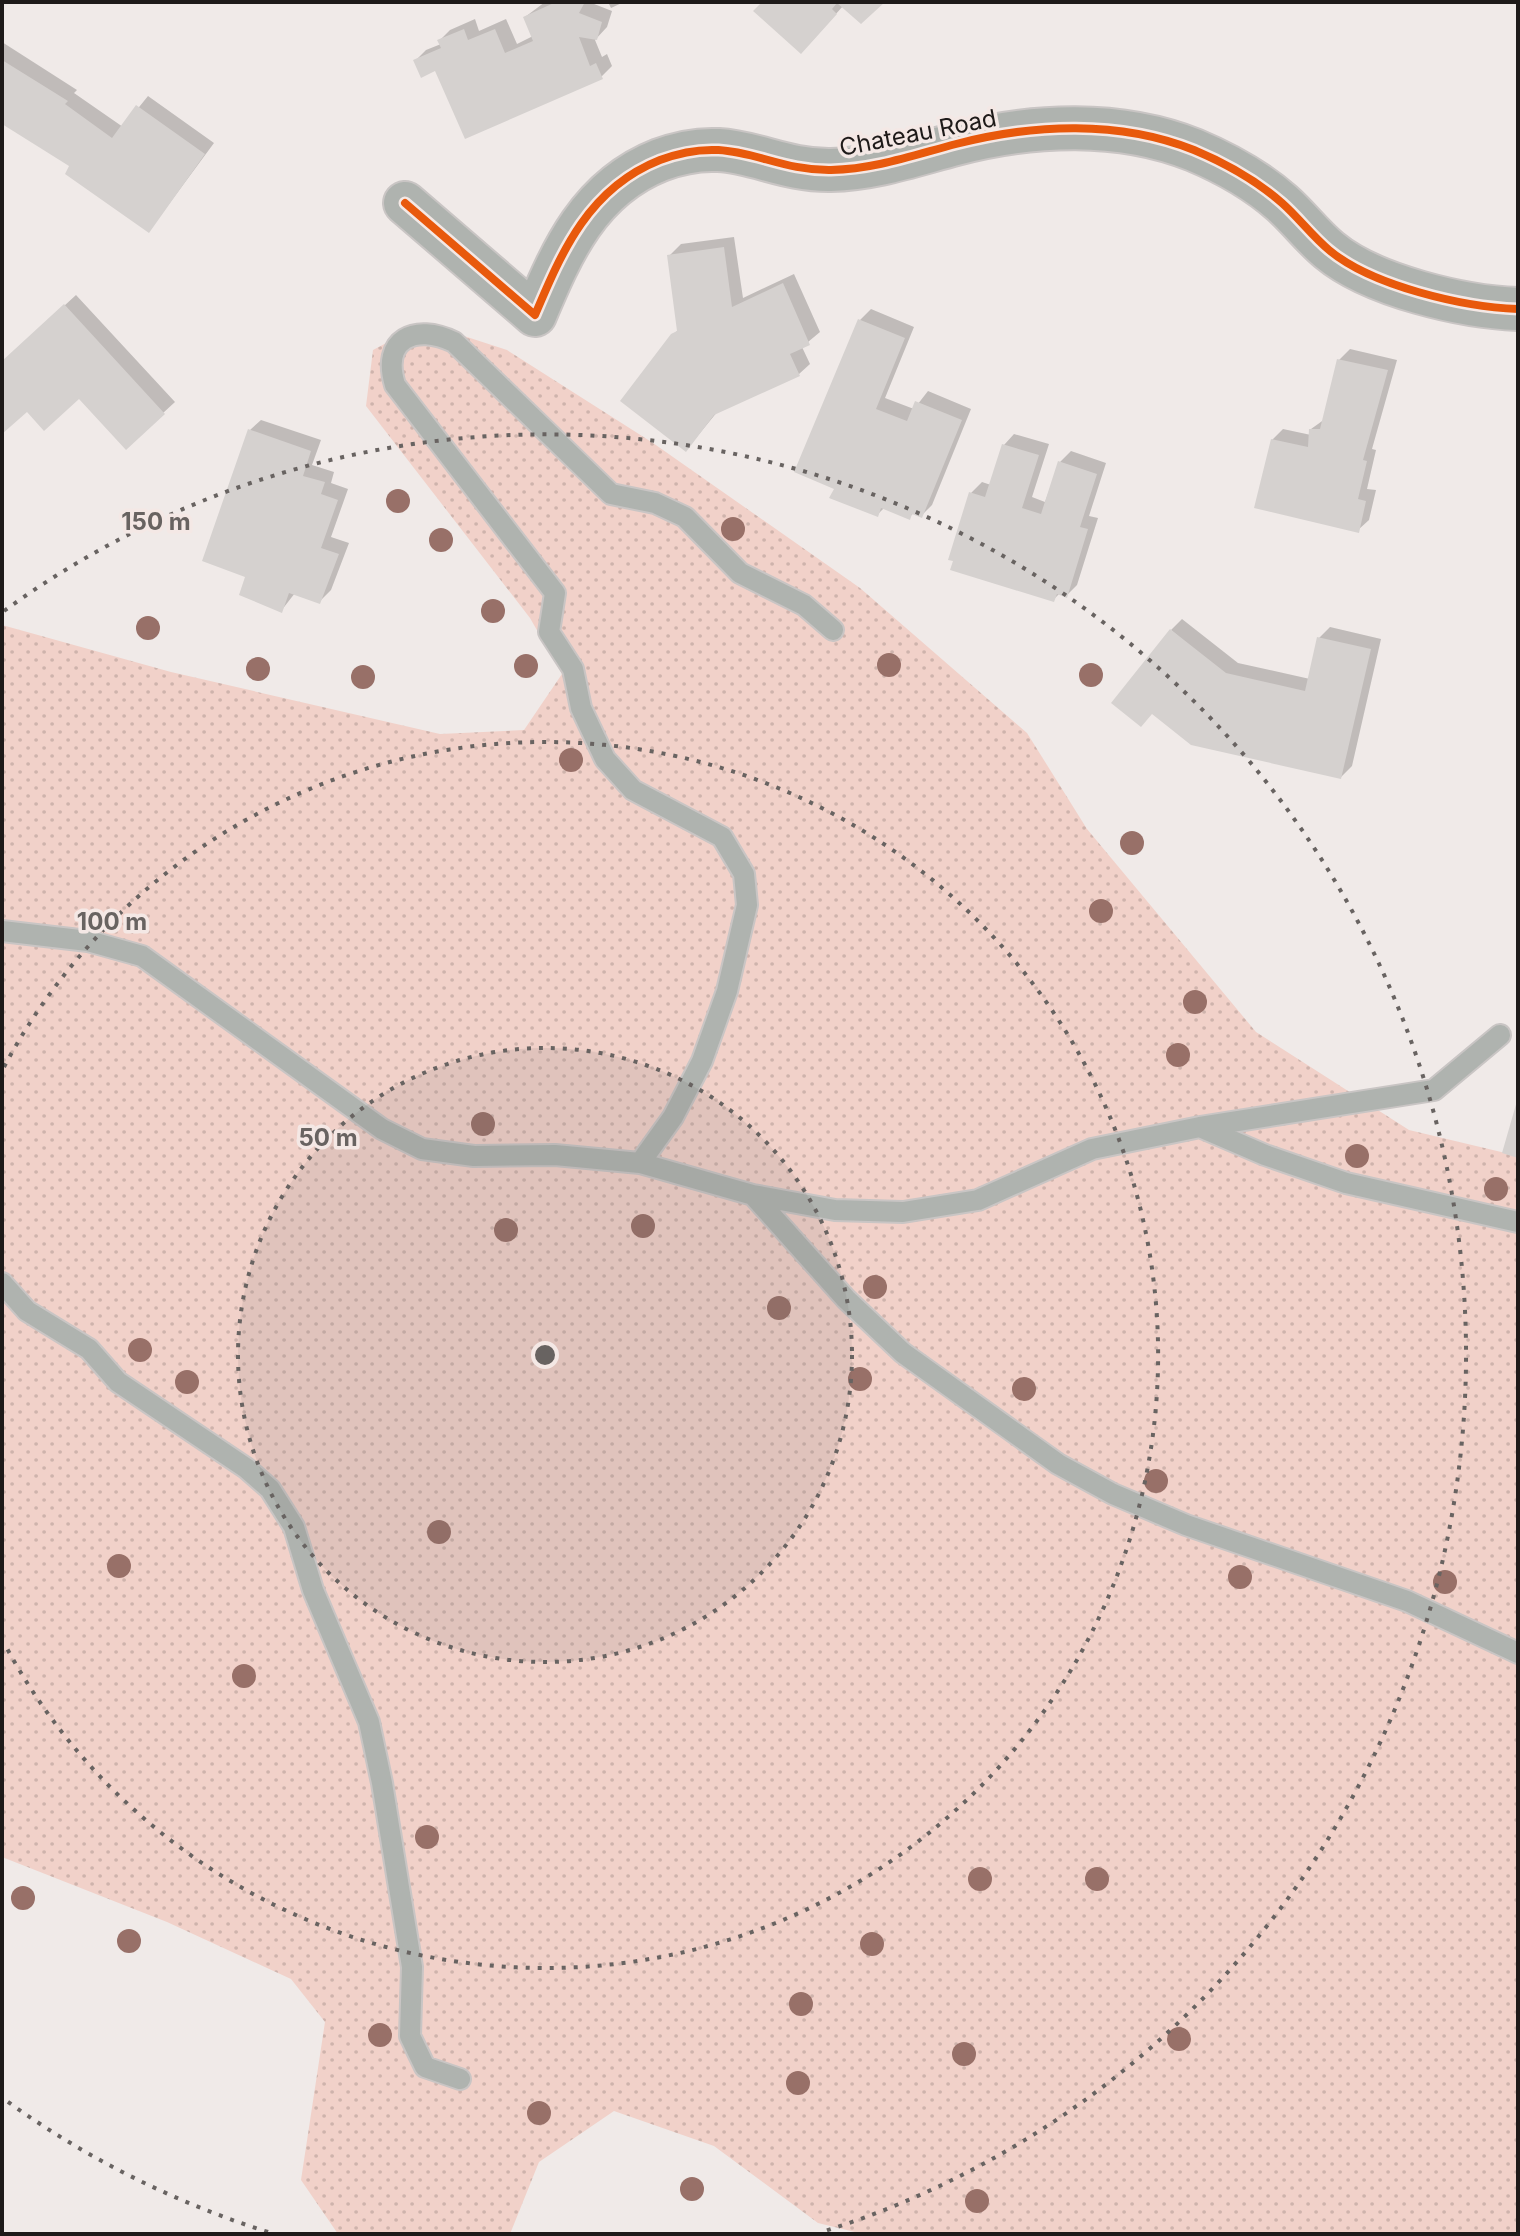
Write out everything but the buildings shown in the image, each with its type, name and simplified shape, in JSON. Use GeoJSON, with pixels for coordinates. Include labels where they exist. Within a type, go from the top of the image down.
{"type":"FeatureCollection","features":[{"type":"Feature","properties":{"kind":"street","name":"Chateau Road"},"geometry":{"type":"LineString","coordinates":[[405,203],[535,315],[565,244],[592,206],[623,180],[658,161],[697,150],[740,150],[827,170],[867,168],[960,143],[1047,129],[1097,128],[1142,134],[1193,150],[1241,174],[1281,202],[1330,251],[1362,271],[1441,297],[1518,309]]}},
{"type":"Feature","properties":{"kind":"lane"},"geometry":{"type":"LineString","coordinates":[[640,1163],[673,1117],[702,1061],[727,991],[747,905],[744,874],[722,837],[633,790],[605,759],[581,708],[573,669],[549,632],[555,593],[395,385],[389,365],[398,343],[414,334],[434,332],[454,342],[611,494],[655,503],[685,517],[740,573],[804,605],[833,630]]}},
{"type":"Feature","properties":{"kind":"lane"},"geometry":{"type":"LineString","coordinates":[[2,931],[88,941],[142,956],[382,1129],[422,1149],[474,1156],[555,1155],[640,1163],[753,1195],[835,1210],[903,1212],[978,1200],[1092,1149],[1200,1127],[1434,1090],[1500,1035]]}},
{"type":"Feature","properties":{"kind":"lane"},"geometry":{"type":"LineString","coordinates":[[1200,1127],[1346,1183],[1518,1222]]}},
{"type":"Feature","properties":{"kind":"lane"},"geometry":{"type":"LineString","coordinates":[[753,1195],[846,1299],[903,1353],[1058,1464],[1113,1494],[1186,1525],[1407,1601],[1518,1653]]}},
{"type":"Feature","properties":{"kind":"lane"},"geometry":{"type":"LineString","coordinates":[[2,1283],[27,1311],[89,1349],[118,1382],[246,1468],[270,1489],[294,1527],[313,1590],[369,1722],[412,1967],[410,2036],[425,2067],[460,2079]]}},
{"type":"Feature","properties":{"kind":"shaded area"},"geometry":{"type":"Polygon","coordinates":[[[424,323],[507,350],[653,443],[860,588],[1027,733],[1087,829],[1256,1032],[1409,1130],[1518,1156],[1518,2234],[863,2234],[818,2223],[714,2146],[614,2111],[539,2162],[510,2234],[338,2234],[301,2180],[325,2022],[291,1979],[167,1922],[2,1857],[2,625],[171,672],[440,734],[524,730],[562,674],[530,618],[366,406],[373,350],[424,323]]]}},
{"type":"Feature","properties":{"kind":"cycle path"},"geometry":{"type":"LineString","coordinates":[[405,203],[535,315],[568,245],[596,204],[635,172],[660,160],[686,152],[709,150],[729,151],[808,169],[847,169],[1015,132],[1076,128],[1106,130],[1165,140],[1229,167],[1282,203],[1329,250],[1369,274],[1445,299],[1518,309]]}}]}
